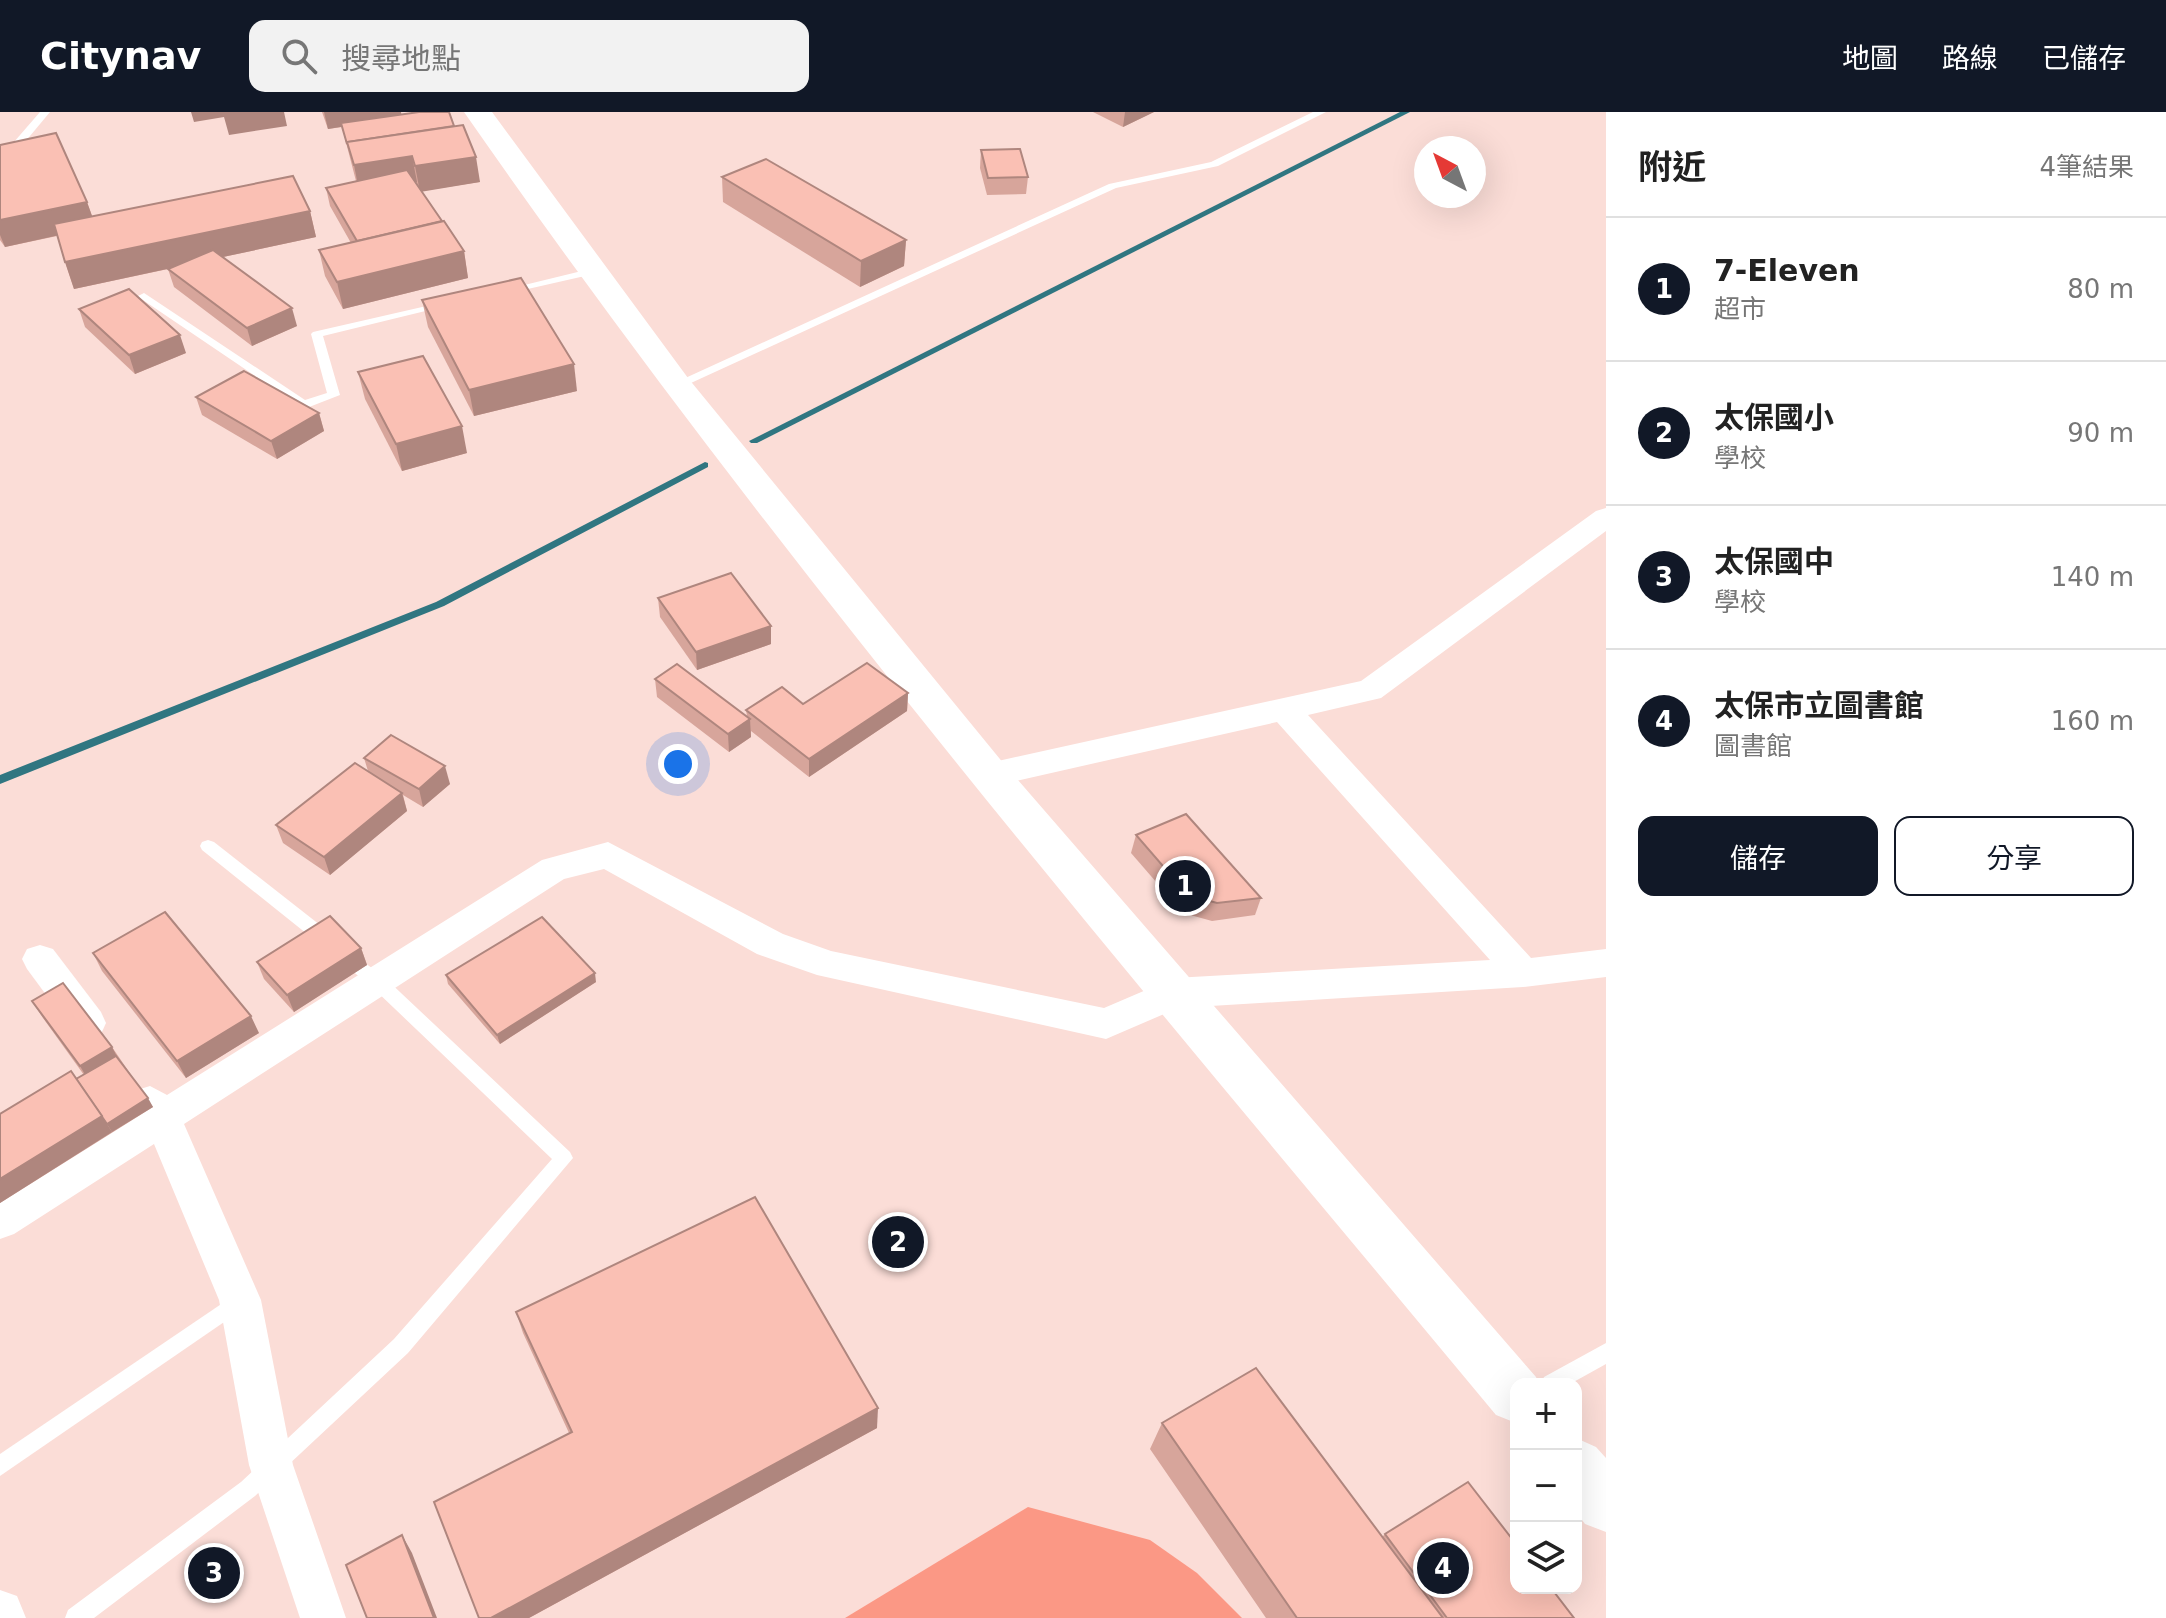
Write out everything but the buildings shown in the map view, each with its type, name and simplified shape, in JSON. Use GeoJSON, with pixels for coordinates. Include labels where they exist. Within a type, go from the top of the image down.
{"type":"FeatureCollection","features":[{"type":"Feature","properties":{"kind":"street"},"geometry":{"type":"LineString","coordinates":[[478,112],[676,385],[989,775],[1510,1389]]}},
{"type":"Feature","properties":{"kind":"street"},"geometry":{"type":"LineString","coordinates":[[989,775],[1370,690],[1606,517]]}},
{"type":"Feature","properties":{"kind":"street"},"geometry":{"type":"LineString","coordinates":[[1285,710],[1523,973]]}},
{"type":"Feature","properties":{"kind":"street"},"geometry":{"type":"LineString","coordinates":[[0,1221],[163,1119],[262,1047],[378,982],[554,869],[608,855],[770,944],[830,965],[1106,1024],[1174,993],[1523,973],[1606,963]]}},
{"type":"Feature","properties":{"kind":"street"},"geometry":{"type":"LineString","coordinates":[[40,959],[163,1119],[240,1300],[271,1465],[323,1618]]}},
{"type":"Feature","properties":{"kind":"street"},"geometry":{"type":"LineString","coordinates":[[1582,1474],[1606,1503]]}},
{"type":"Feature","properties":{"kind":"lane"},"geometry":{"type":"LineString","coordinates":[[0,155],[11,152],[45,112]]}},
{"type":"Feature","properties":{"kind":"lane"},"geometry":{"type":"LineString","coordinates":[[676,385],[1113,186],[1214,164],[1321,112]]}},
{"type":"Feature","properties":{"kind":"lane"},"geometry":{"type":"LineString","coordinates":[[486,295],[594,271]]}},
{"type":"Feature","properties":{"kind":"lane"},"geometry":{"type":"LineString","coordinates":[[144,296],[304,405],[334,395],[317,334],[455,302]]}},
{"type":"Feature","properties":{"kind":"lane"},"geometry":{"type":"LineString","coordinates":[[76,1618],[248,1489],[401,1346],[564,1158],[378,982],[208,846]]}},
{"type":"Feature","properties":{"kind":"lane"},"geometry":{"type":"LineString","coordinates":[[0,1466],[240,1300]]}},
{"type":"Feature","properties":{"kind":"lane"},"geometry":{"type":"LineString","coordinates":[[1562,1378],[1606,1353]]}},
{"type":"Feature","properties":{"kind":"shaded area"},"geometry":{"type":"Polygon","coordinates":[[[1028,1507],[1150,1540],[1197,1573],[1242,1618],[845,1618],[1028,1507]]]}},
{"type":"Feature","properties":{"kind":"waterway"},"geometry":{"type":"LineString","coordinates":[[754,441],[1406,112]]}},
{"type":"Feature","properties":{"kind":"waterway"},"geometry":{"type":"LineString","coordinates":[[0,780],[440,604],[705,465]]}},
{"type":"Feature","properties":{"kind":"place","name":"7-Eleven"},"geometry":{"type":"Point","coordinates":[1185,886]}},
{"type":"Feature","properties":{"kind":"place","name":"太保國小"},"geometry":{"type":"Point","coordinates":[898,1242]}},
{"type":"Feature","properties":{"kind":"place","name":"太保市立圖書館"},"geometry":{"type":"Point","coordinates":[1443,1568]}},
{"type":"Feature","properties":{"kind":"place","name":"太保國中"},"geometry":{"type":"Point","coordinates":[214,1573]}}]}
